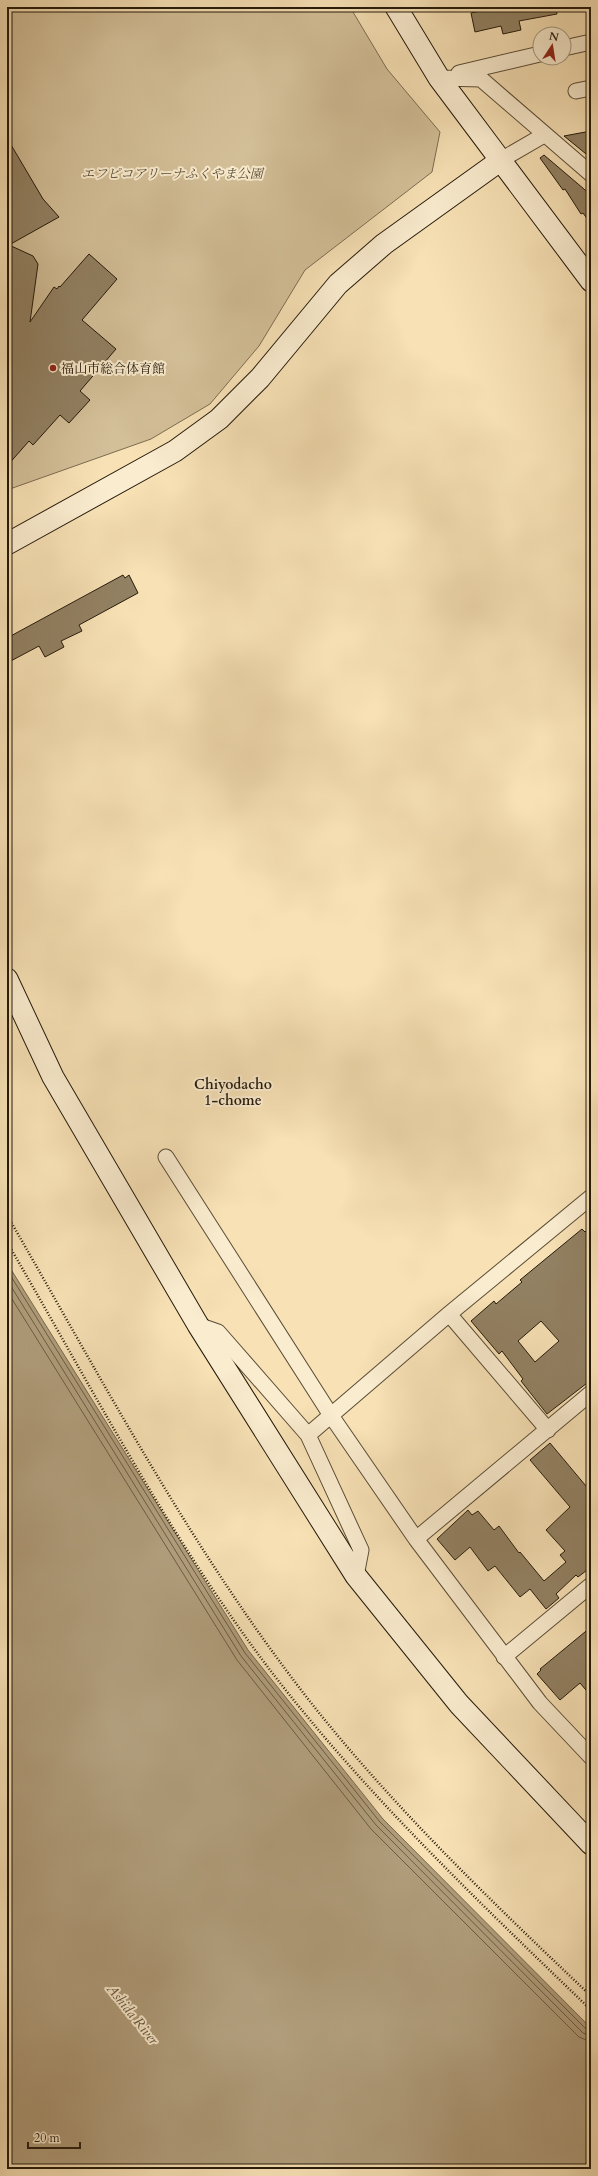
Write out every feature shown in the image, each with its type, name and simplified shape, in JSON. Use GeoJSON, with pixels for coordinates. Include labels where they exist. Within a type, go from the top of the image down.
{"type":"FeatureCollection","features":[{"type":"Feature","properties":{"kind":"street"},"geometry":{"type":"LineString","coordinates":[[396,7],[438,78],[591,281]]}},
{"type":"Feature","properties":{"kind":"street"},"geometry":{"type":"LineString","coordinates":[[572,46],[591,42]]}},
{"type":"Feature","properties":{"kind":"street"},"geometry":{"type":"LineString","coordinates":[[438,78],[532,56]]}},
{"type":"Feature","properties":{"kind":"street"},"geometry":{"type":"LineString","coordinates":[[438,78],[481,79],[544,135],[591,174]]}},
{"type":"Feature","properties":{"kind":"street"},"geometry":{"type":"LineString","coordinates":[[576,91],[591,88]]}},
{"type":"Feature","properties":{"kind":"street"},"geometry":{"type":"LineString","coordinates":[[7,544],[175,451],[219,419],[260,378],[338,284],[384,244],[501,160],[544,135]]}},
{"type":"Feature","properties":{"kind":"street"},"geometry":{"type":"LineString","coordinates":[[7,979],[53,1077],[198,1325],[356,1576],[459,1704],[591,1844]]}},
{"type":"Feature","properties":{"kind":"street"},"geometry":{"type":"LineString","coordinates":[[166,1157],[332,1417],[416,1539],[540,1704],[591,1757]]}},
{"type":"Feature","properties":{"kind":"street"},"geometry":{"type":"LineString","coordinates":[[308,1436],[332,1417],[449,1314],[591,1197]]}},
{"type":"Feature","properties":{"kind":"street"},"geometry":{"type":"LineString","coordinates":[[449,1314],[548,1430]]}},
{"type":"Feature","properties":{"kind":"street"},"geometry":{"type":"LineString","coordinates":[[198,1325],[218,1332],[308,1436],[361,1550],[356,1576]]}},
{"type":"Feature","properties":{"kind":"street"},"geometry":{"type":"LineString","coordinates":[[416,1539],[591,1393]]}},
{"type":"Feature","properties":{"kind":"street"},"geometry":{"type":"LineString","coordinates":[[504,1657],[591,1585]]}},
{"type":"Feature","properties":{"kind":"path"},"geometry":{"type":"LineString","coordinates":[[7,1215],[190,1528],[236,1600],[286,1671],[368,1771],[426,1835],[591,1996]]}},
{"type":"Feature","properties":{"kind":"path"},"geometry":{"type":"LineString","coordinates":[[7,1242],[172,1525],[218,1598],[269,1668],[331,1746],[408,1832],[591,2010]]}},
{"type":"Feature","properties":{"kind":"green space","name":"エフピコアリーナふくやま公園"},"geometry":{"type":"Polygon","coordinates":[[[7,7],[350,7],[387,69],[440,132],[432,172],[305,270],[259,346],[210,404],[151,439],[7,490],[7,7]]]}},
{"type":"Feature","properties":{"kind":"water","name":"Ashida River"},"geometry":{"type":"Polygon","coordinates":[[[7,1263],[248,1650],[383,1819],[591,2028],[591,2169],[7,2169],[7,1263]]]}},
{"type":"Feature","properties":{"kind":"building"},"geometry":{"type":"Polygon","coordinates":[[[497,7],[556,7],[557,14],[519,21],[521,30],[503,34],[501,26],[475,32],[471,13],[497,7]]]}},
{"type":"Feature","properties":{"kind":"building"},"geometry":{"type":"Polygon","coordinates":[[[591,131],[591,158],[564,136],[591,131]]]}},
{"type":"Feature","properties":{"kind":"building","name":"福山市総合体育館"},"geometry":{"type":"Polygon","coordinates":[[[7,138],[43,199],[59,217],[9,245],[33,256],[38,264],[30,322],[54,287],[57,289],[59,286],[60,287],[89,254],[117,279],[82,320],[116,349],[80,391],[90,400],[69,423],[60,415],[33,445],[29,441],[7,466],[7,138]]]}},
{"type":"Feature","properties":{"kind":"building"},"geometry":{"type":"Polygon","coordinates":[[[544,155],[591,195],[591,224],[583,213],[581,214],[565,189],[563,190],[540,158],[544,155]]]}},
{"type":"Feature","properties":{"kind":"building"},"geometry":{"type":"Polygon","coordinates":[[[123,575],[125,578],[129,575],[138,593],[79,625],[82,631],[61,641],[64,647],[45,657],[39,646],[7,663],[7,638],[123,575]]]}},
{"type":"Feature","properties":{"kind":"building"},"geometry":{"type":"Polygon","coordinates":[[[591,1227],[591,1380],[547,1414],[521,1381],[523,1379],[502,1351],[499,1354],[471,1321],[494,1301],[496,1304],[522,1282],[520,1280],[582,1229],[585,1232],[591,1227]],[[541,1321],[518,1341],[535,1362],[559,1341],[541,1321]]]}},
{"type":"Feature","properties":{"kind":"building"},"geometry":{"type":"Polygon","coordinates":[[[550,1443],[591,1492],[591,1567],[578,1577],[576,1575],[556,1594],[559,1598],[546,1609],[530,1589],[520,1597],[495,1566],[488,1571],[470,1547],[455,1560],[437,1539],[468,1510],[472,1515],[478,1511],[494,1530],[499,1526],[519,1553],[520,1552],[544,1581],[566,1562],[560,1555],[565,1551],[546,1530],[570,1507],[530,1460],[550,1443]]]}},
{"type":"Feature","properties":{"kind":"building"},"geometry":{"type":"Polygon","coordinates":[[[591,1627],[591,1696],[580,1683],[560,1700],[537,1674],[541,1670],[540,1669],[591,1627]]]}},
{"type":"Feature","properties":{"kind":"place","name":"福山市総合体育館"},"geometry":{"type":"Point","coordinates":[53,368]}},
{"type":"Feature","properties":{"kind":"district","name":"Chiyodacho 1-chome"},"geometry":{"type":"Point","coordinates":[233,1092]}}]}
